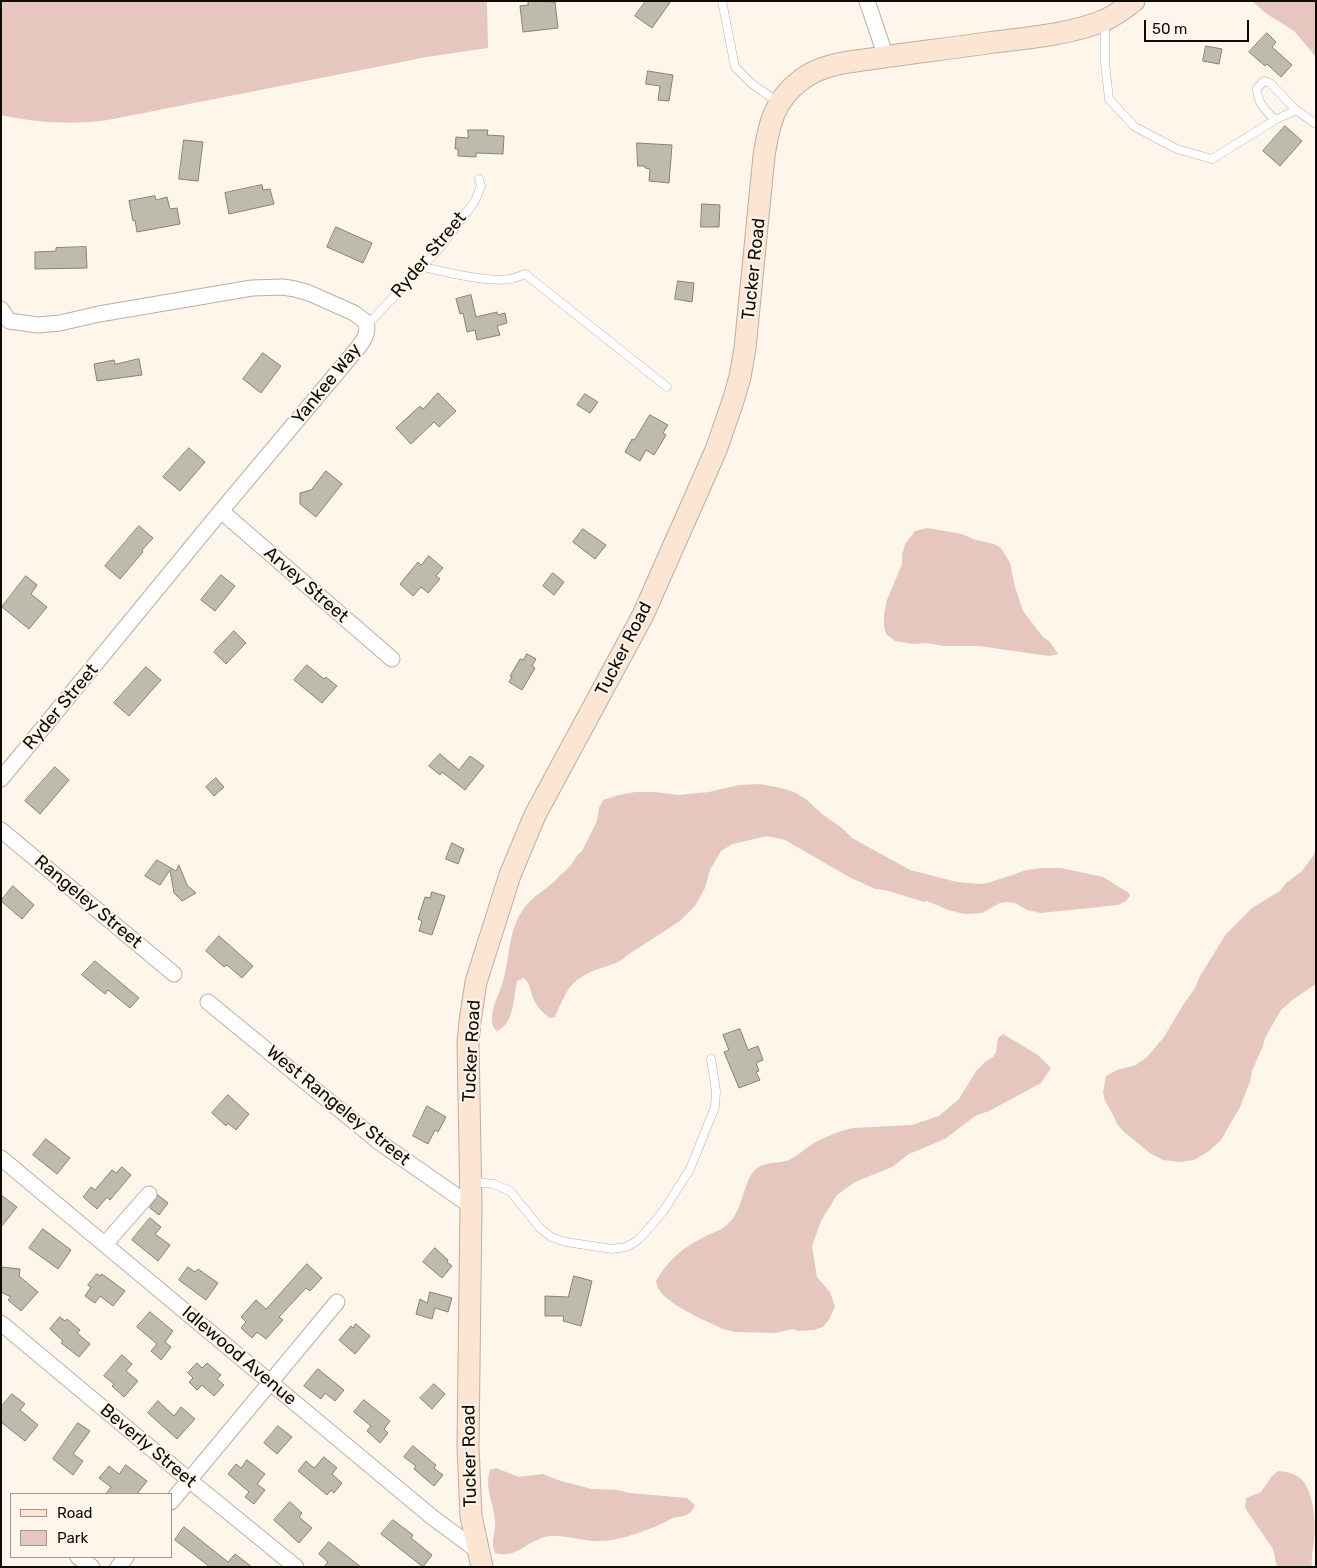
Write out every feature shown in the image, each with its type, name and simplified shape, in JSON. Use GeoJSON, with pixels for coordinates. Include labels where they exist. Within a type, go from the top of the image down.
{"type":"FeatureCollection","features":[{"type":"Feature","properties":{"kind":"main road","name":"Tucker Road"},"geometry":{"type":"LineString","coordinates":[[480,1559],[471,1516],[468,1454],[471,1182],[468,1043],[472,1000],[481,964],[510,875],[535,815],[643,615],[728,418],[740,377],[745,348],[764,156],[769,128],[779,103],[803,78],[814,72],[841,64],[1051,34],[1105,20],[1134,1]]}},
{"type":"Feature","properties":{"kind":"street"},"geometry":{"type":"LineString","coordinates":[[867,1],[886,57]]}},
{"type":"Feature","properties":{"kind":"street","name":"Yankee Way"},"geometry":{"type":"LineString","coordinates":[[4,319],[38,325],[60,323],[98,314],[252,288],[283,287],[309,293],[354,313],[363,318],[367,325],[367,333],[357,349],[120,635]]}},
{"type":"Feature","properties":{"kind":"street","name":"Arvey Street"},"geometry":{"type":"LineString","coordinates":[[221,511],[392,659]]}},
{"type":"Feature","properties":{"kind":"street","name":"Ryder Street"},"geometry":{"type":"LineString","coordinates":[[1,779],[120,635]]}},
{"type":"Feature","properties":{"kind":"street","name":"Rangeley Street"},"geometry":{"type":"LineString","coordinates":[[1,830],[174,974]]}},
{"type":"Feature","properties":{"kind":"street","name":"West Rangeley Street"},"geometry":{"type":"LineString","coordinates":[[208,1002],[379,1142],[471,1206]]}},
{"type":"Feature","properties":{"kind":"street","name":"Idlewood Avenue"},"geometry":{"type":"LineString","coordinates":[[1,1158],[480,1559]]}},
{"type":"Feature","properties":{"kind":"street"},"geometry":{"type":"LineString","coordinates":[[105,1244],[148,1194]]}},
{"type":"Feature","properties":{"kind":"street"},"geometry":{"type":"LineString","coordinates":[[172,1501],[338,1302]]}},
{"type":"Feature","properties":{"kind":"street","name":"Beverly Street"},"geometry":{"type":"LineString","coordinates":[[1,1323],[296,1567]]}},
{"type":"Feature","properties":{"kind":"street"},"geometry":{"type":"LineString","coordinates":[[79,1558],[92,1567]]}},
{"type":"Feature","properties":{"kind":"lane"},"geometry":{"type":"LineString","coordinates":[[722,1],[735,67],[751,83],[779,103]]}},
{"type":"Feature","properties":{"kind":"lane"},"geometry":{"type":"LineString","coordinates":[[1105,20],[1105,63],[1109,99],[1135,127],[1177,149],[1212,159],[1275,120],[1296,110]]}},
{"type":"Feature","properties":{"kind":"lane"},"geometry":{"type":"LineString","coordinates":[[1275,120],[1257,97],[1258,88],[1264,81],[1270,82],[1296,110],[1316,124]]}},
{"type":"Feature","properties":{"kind":"lane","name":"Ryder Street"},"geometry":{"type":"LineString","coordinates":[[367,325],[438,250],[475,201],[481,186],[479,179]]}},
{"type":"Feature","properties":{"kind":"lane"},"geometry":{"type":"LineString","coordinates":[[423,267],[498,280],[510,279],[525,274],[667,387]]}},
{"type":"Feature","properties":{"kind":"lane"},"geometry":{"type":"LineString","coordinates":[[471,1182],[494,1184],[510,1191],[540,1228],[551,1237],[566,1242],[597,1247],[612,1249],[626,1247],[637,1240],[664,1210],[690,1169],[715,1108],[716,1091],[711,1059]]}},
{"type":"Feature","properties":{"kind":"green space"},"geometry":{"type":"Polygon","coordinates":[[[1,1],[487,1],[488,48],[427,57],[108,120],[68,123],[28,120],[1,115],[1,1]]]}},
{"type":"Feature","properties":{"kind":"green space"},"geometry":{"type":"Polygon","coordinates":[[[1252,1],[1316,1],[1316,57],[1294,31],[1267,14],[1252,1]]]}},
{"type":"Feature","properties":{"kind":"green space"},"geometry":{"type":"Polygon","coordinates":[[[927,528],[962,534],[1001,548],[1010,563],[1023,611],[1058,654],[1049,656],[979,646],[914,644],[895,641],[886,634],[884,615],[887,600],[902,564],[905,544],[915,531],[927,528]]]}},
{"type":"Feature","properties":{"kind":"green space"},"geometry":{"type":"Polygon","coordinates":[[[760,784],[794,792],[807,800],[852,838],[910,870],[957,882],[981,884],[1027,870],[1061,868],[1103,877],[1129,893],[1130,896],[1126,901],[1118,905],[1041,913],[1027,910],[1015,903],[1007,902],[1000,903],[982,913],[965,914],[948,910],[927,901],[924,902],[885,890],[875,889],[849,877],[785,840],[767,836],[733,844],[721,851],[710,870],[705,888],[695,906],[680,921],[615,964],[591,972],[576,981],[567,992],[555,1017],[550,1018],[535,1003],[528,983],[524,978],[517,981],[510,1016],[503,1027],[497,1031],[495,1029],[492,1023],[492,1015],[503,983],[515,924],[527,904],[556,880],[582,851],[597,821],[599,808],[603,800],[635,792],[678,795],[709,792],[739,785],[760,784]]]}},
{"type":"Feature","properties":{"kind":"green space"},"geometry":{"type":"Polygon","coordinates":[[[1316,852],[1316,984],[1281,1010],[1265,1038],[1240,1107],[1221,1140],[1209,1151],[1194,1160],[1181,1162],[1163,1160],[1150,1153],[1117,1124],[1103,1093],[1106,1076],[1117,1070],[1136,1065],[1147,1057],[1164,1037],[1226,934],[1252,908],[1280,891],[1286,883],[1302,871],[1316,852]]]}},
{"type":"Feature","properties":{"kind":"green space"},"geometry":{"type":"Polygon","coordinates":[[[1003,1034],[1038,1055],[1051,1068],[1041,1083],[989,1111],[975,1116],[945,1139],[909,1154],[892,1167],[855,1182],[837,1195],[821,1221],[812,1246],[817,1277],[830,1292],[835,1306],[829,1320],[823,1327],[814,1330],[798,1331],[793,1329],[775,1333],[735,1332],[723,1329],[695,1316],[674,1304],[662,1294],[656,1281],[666,1267],[690,1245],[729,1223],[734,1217],[752,1173],[756,1169],[763,1165],[789,1160],[826,1137],[853,1128],[912,1125],[939,1116],[959,1099],[976,1071],[993,1057],[996,1052],[998,1038],[1003,1034]]]}},
{"type":"Feature","properties":{"kind":"green space"},"geometry":{"type":"Polygon","coordinates":[[[496,1468],[519,1477],[543,1474],[592,1489],[687,1498],[695,1505],[691,1512],[685,1515],[621,1538],[598,1541],[552,1536],[537,1540],[517,1551],[503,1554],[495,1553],[493,1545],[495,1521],[488,1477],[490,1470],[496,1468]]]}},
{"type":"Feature","properties":{"kind":"green space"},"geometry":{"type":"Polygon","coordinates":[[[1278,1471],[1298,1476],[1305,1483],[1311,1498],[1315,1524],[1312,1567],[1277,1567],[1273,1549],[1245,1508],[1246,1498],[1261,1492],[1272,1476],[1278,1471]]]}},
{"type":"Feature","properties":{"kind":"building"},"geometry":{"type":"Polygon","coordinates":[[[528,1],[555,2],[558,28],[523,32],[520,6],[528,5],[528,1]]]}},
{"type":"Feature","properties":{"kind":"building"},"geometry":{"type":"Polygon","coordinates":[[[646,1],[671,1],[652,28],[635,16],[646,1]]]}},
{"type":"Feature","properties":{"kind":"building"},"geometry":{"type":"Polygon","coordinates":[[[1267,33],[1276,42],[1272,47],[1292,65],[1281,77],[1267,64],[1265,66],[1249,52],[1267,33]]]}},
{"type":"Feature","properties":{"kind":"building"},"geometry":{"type":"Polygon","coordinates":[[[1206,46],[1222,49],[1219,64],[1203,61],[1206,46]]]}},
{"type":"Feature","properties":{"kind":"building"},"geometry":{"type":"Polygon","coordinates":[[[648,71],[673,75],[669,101],[658,100],[660,86],[646,84],[648,71]]]}},
{"type":"Feature","properties":{"kind":"building"},"geometry":{"type":"Polygon","coordinates":[[[1285,126],[1302,141],[1280,166],[1263,151],[1285,126]]]}},
{"type":"Feature","properties":{"kind":"building"},"geometry":{"type":"Polygon","coordinates":[[[468,130],[488,130],[487,135],[504,136],[503,154],[476,153],[476,157],[458,156],[458,149],[455,149],[456,137],[468,138],[468,130]]]}},
{"type":"Feature","properties":{"kind":"building"},"geometry":{"type":"Polygon","coordinates":[[[184,140],[203,142],[198,181],[179,179],[184,140]]]}},
{"type":"Feature","properties":{"kind":"building"},"geometry":{"type":"Polygon","coordinates":[[[637,143],[672,145],[669,183],[649,181],[650,169],[645,168],[645,166],[638,166],[637,143]]]}},
{"type":"Feature","properties":{"kind":"building"},"geometry":{"type":"Polygon","coordinates":[[[262,185],[263,190],[270,189],[274,204],[229,214],[225,193],[262,185]]]}},
{"type":"Feature","properties":{"kind":"building"},"geometry":{"type":"Polygon","coordinates":[[[155,196],[156,200],[167,197],[170,209],[177,208],[180,224],[137,232],[129,201],[155,196]]]}},
{"type":"Feature","properties":{"kind":"building"},"geometry":{"type":"Polygon","coordinates":[[[702,204],[720,205],[719,227],[701,227],[702,204]]]}},
{"type":"Feature","properties":{"kind":"building"},"geometry":{"type":"Polygon","coordinates":[[[336,227],[372,243],[363,263],[327,247],[336,227]]]}},
{"type":"Feature","properties":{"kind":"building"},"geometry":{"type":"Polygon","coordinates":[[[86,247],[87,268],[35,269],[35,252],[56,251],[56,248],[86,247]]]}},
{"type":"Feature","properties":{"kind":"building"},"geometry":{"type":"Polygon","coordinates":[[[678,281],[694,283],[692,302],[675,299],[678,281]]]}},
{"type":"Feature","properties":{"kind":"building"},"geometry":{"type":"Polygon","coordinates":[[[471,295],[476,317],[497,312],[498,315],[505,313],[507,323],[497,326],[500,335],[477,340],[475,330],[467,332],[463,313],[460,314],[456,299],[471,295]]]}},
{"type":"Feature","properties":{"kind":"building"},"geometry":{"type":"Polygon","coordinates":[[[263,353],[281,366],[261,393],[243,379],[263,353]]]}},
{"type":"Feature","properties":{"kind":"building"},"geometry":{"type":"Polygon","coordinates":[[[139,359],[142,375],[97,381],[94,364],[114,360],[115,364],[139,359]]]}},
{"type":"Feature","properties":{"kind":"building"},"geometry":{"type":"Polygon","coordinates":[[[438,393],[456,411],[439,427],[434,422],[411,444],[396,428],[420,406],[423,409],[438,393]]]}},
{"type":"Feature","properties":{"kind":"building"},"geometry":{"type":"Polygon","coordinates":[[[585,394],[598,402],[590,413],[577,405],[585,394]]]}},
{"type":"Feature","properties":{"kind":"building"},"geometry":{"type":"Polygon","coordinates":[[[650,415],[668,425],[663,433],[666,435],[654,455],[646,450],[640,461],[625,452],[650,415]]]}},
{"type":"Feature","properties":{"kind":"building"},"geometry":{"type":"Polygon","coordinates":[[[189,448],[205,462],[180,491],[163,477],[189,448]]]}},
{"type":"Feature","properties":{"kind":"building"},"geometry":{"type":"Polygon","coordinates":[[[326,471],[342,484],[316,517],[300,504],[300,493],[311,490],[326,471]]]}},
{"type":"Feature","properties":{"kind":"building"},"geometry":{"type":"Polygon","coordinates":[[[139,526],[153,538],[120,579],[105,566],[139,526]]]}},
{"type":"Feature","properties":{"kind":"building"},"geometry":{"type":"Polygon","coordinates":[[[583,529],[606,545],[595,559],[573,542],[583,529]]]}},
{"type":"Feature","properties":{"kind":"building"},"geometry":{"type":"Polygon","coordinates":[[[429,556],[443,568],[436,576],[440,579],[428,593],[421,587],[413,596],[400,584],[418,562],[421,565],[429,556]]]}},
{"type":"Feature","properties":{"kind":"building"},"geometry":{"type":"Polygon","coordinates":[[[553,573],[564,582],[554,595],[543,586],[553,573]]]}},
{"type":"Feature","properties":{"kind":"building"},"geometry":{"type":"Polygon","coordinates":[[[221,575],[235,586],[215,611],[201,600],[221,575]]]}},
{"type":"Feature","properties":{"kind":"building"},"geometry":{"type":"Polygon","coordinates":[[[26,576],[37,585],[31,594],[47,607],[29,629],[2,607],[26,576]]]}},
{"type":"Feature","properties":{"kind":"building"},"geometry":{"type":"Polygon","coordinates":[[[234,631],[246,643],[226,664],[214,652],[234,631]]]}},
{"type":"Feature","properties":{"kind":"building"},"geometry":{"type":"Polygon","coordinates":[[[527,654],[536,659],[532,666],[535,668],[522,690],[509,682],[512,677],[510,676],[520,659],[523,660],[527,654]]]}},
{"type":"Feature","properties":{"kind":"building"},"geometry":{"type":"Polygon","coordinates":[[[307,665],[324,679],[326,677],[337,686],[322,703],[294,680],[307,665]]]}},
{"type":"Feature","properties":{"kind":"building"},"geometry":{"type":"Polygon","coordinates":[[[146,667],[161,680],[129,716],[114,703],[146,667]]]}},
{"type":"Feature","properties":{"kind":"building"},"geometry":{"type":"Polygon","coordinates":[[[440,754],[459,770],[470,756],[484,766],[465,790],[442,772],[440,775],[429,766],[440,754]]]}},
{"type":"Feature","properties":{"kind":"building"},"geometry":{"type":"Polygon","coordinates":[[[55,767],[69,780],[40,814],[25,801],[55,767]]]}},
{"type":"Feature","properties":{"kind":"building"},"geometry":{"type":"Polygon","coordinates":[[[216,778],[224,787],[214,796],[206,787],[216,778]]]}},
{"type":"Feature","properties":{"kind":"building"},"geometry":{"type":"Polygon","coordinates":[[[452,843],[464,849],[458,864],[446,859],[452,843]]]}},
{"type":"Feature","properties":{"kind":"building"},"geometry":{"type":"Polygon","coordinates":[[[157,860],[176,871],[179,865],[187,885],[196,893],[182,901],[174,893],[170,870],[160,885],[145,876],[157,860]]]}},
{"type":"Feature","properties":{"kind":"building"},"geometry":{"type":"Polygon","coordinates":[[[13,886],[34,905],[22,919],[1,901],[13,886]]]}},
{"type":"Feature","properties":{"kind":"building"},"geometry":{"type":"Polygon","coordinates":[[[432,892],[445,896],[432,935],[419,931],[422,921],[418,919],[425,897],[430,898],[432,892]]]}},
{"type":"Feature","properties":{"kind":"building"},"geometry":{"type":"Polygon","coordinates":[[[219,936],[253,966],[242,978],[227,965],[224,967],[206,951],[219,936]]]}},
{"type":"Feature","properties":{"kind":"building"},"geometry":{"type":"Polygon","coordinates":[[[95,961],[139,998],[130,1008],[108,990],[105,994],[82,975],[95,961]]]}},
{"type":"Feature","properties":{"kind":"building"},"geometry":{"type":"Polygon","coordinates":[[[740,1029],[748,1050],[758,1046],[763,1060],[756,1063],[759,1071],[756,1072],[760,1080],[739,1088],[724,1052],[729,1050],[723,1035],[740,1029]]]}},
{"type":"Feature","properties":{"kind":"building"},"geometry":{"type":"Polygon","coordinates":[[[228,1095],[249,1114],[236,1130],[228,1123],[226,1126],[212,1113],[228,1095]]]}},
{"type":"Feature","properties":{"kind":"building"},"geometry":{"type":"Polygon","coordinates":[[[427,1106],[446,1117],[438,1132],[435,1130],[428,1144],[413,1136],[427,1106]]]}},
{"type":"Feature","properties":{"kind":"building"},"geometry":{"type":"Polygon","coordinates":[[[46,1139],[70,1158],[57,1174],[33,1155],[46,1139]]]}},
{"type":"Feature","properties":{"kind":"building"},"geometry":{"type":"Polygon","coordinates":[[[122,1167],[131,1175],[110,1200],[107,1197],[97,1209],[83,1197],[91,1187],[95,1190],[112,1170],[116,1173],[122,1167]]]}},
{"type":"Feature","properties":{"kind":"building"},"geometry":{"type":"Polygon","coordinates":[[[1,1195],[17,1207],[1,1227],[1,1195]]]}},
{"type":"Feature","properties":{"kind":"building"},"geometry":{"type":"Polygon","coordinates":[[[158,1195],[168,1203],[159,1215],[150,1208],[158,1195]]]}},
{"type":"Feature","properties":{"kind":"building"},"geometry":{"type":"Polygon","coordinates":[[[150,1218],[161,1227],[155,1234],[170,1245],[158,1261],[132,1240],[150,1218]]]}},
{"type":"Feature","properties":{"kind":"building"},"geometry":{"type":"Polygon","coordinates":[[[43,1229],[71,1250],[58,1269],[29,1248],[43,1229]]]}},
{"type":"Feature","properties":{"kind":"building"},"geometry":{"type":"Polygon","coordinates":[[[435,1248],[452,1266],[442,1278],[423,1262],[435,1248]]]}},
{"type":"Feature","properties":{"kind":"building"},"geometry":{"type":"Polygon","coordinates":[[[307,1264],[322,1278],[310,1291],[306,1288],[279,1317],[283,1320],[266,1339],[257,1332],[252,1338],[241,1328],[246,1322],[241,1317],[256,1300],[266,1309],[307,1264]]]}},
{"type":"Feature","properties":{"kind":"building"},"geometry":{"type":"Polygon","coordinates":[[[1,1267],[20,1269],[19,1276],[38,1292],[21,1311],[8,1300],[11,1297],[1,1292],[1,1267]]]}},
{"type":"Feature","properties":{"kind":"building"},"geometry":{"type":"Polygon","coordinates":[[[188,1267],[195,1272],[198,1269],[218,1283],[206,1300],[179,1280],[188,1267]]]}},
{"type":"Feature","properties":{"kind":"building"},"geometry":{"type":"Polygon","coordinates":[[[97,1274],[100,1276],[102,1274],[125,1291],[113,1306],[100,1296],[95,1303],[85,1296],[91,1287],[88,1285],[97,1274]]]}},
{"type":"Feature","properties":{"kind":"building"},"geometry":{"type":"Polygon","coordinates":[[[574,1276],[592,1281],[581,1326],[563,1321],[564,1316],[545,1316],[545,1296],[568,1297],[574,1276]]]}},
{"type":"Feature","properties":{"kind":"building"},"geometry":{"type":"Polygon","coordinates":[[[430,1292],[452,1298],[448,1312],[435,1308],[432,1319],[416,1314],[420,1299],[427,1303],[430,1292]]]}},
{"type":"Feature","properties":{"kind":"building"},"geometry":{"type":"Polygon","coordinates":[[[150,1312],[173,1331],[165,1342],[171,1347],[161,1360],[151,1351],[157,1344],[137,1327],[150,1312]]]}},
{"type":"Feature","properties":{"kind":"building"},"geometry":{"type":"Polygon","coordinates":[[[60,1317],[65,1321],[67,1319],[80,1330],[77,1333],[90,1344],[79,1357],[61,1343],[63,1341],[50,1329],[60,1317]]]}},
{"type":"Feature","properties":{"kind":"building"},"geometry":{"type":"Polygon","coordinates":[[[356,1324],[370,1336],[355,1354],[339,1340],[351,1326],[353,1328],[356,1324]]]}},
{"type":"Feature","properties":{"kind":"building"},"geometry":{"type":"Polygon","coordinates":[[[122,1355],[132,1364],[126,1371],[138,1381],[124,1397],[112,1386],[114,1384],[104,1376],[122,1355]]]}},
{"type":"Feature","properties":{"kind":"building"},"geometry":{"type":"Polygon","coordinates":[[[197,1363],[202,1368],[207,1363],[221,1375],[217,1379],[224,1385],[214,1396],[202,1385],[197,1390],[189,1382],[193,1378],[188,1373],[197,1363]]]}},
{"type":"Feature","properties":{"kind":"building"},"geometry":{"type":"Polygon","coordinates":[[[318,1369],[344,1390],[335,1401],[325,1393],[321,1399],[304,1386],[318,1369]]]}},
{"type":"Feature","properties":{"kind":"building"},"geometry":{"type":"Polygon","coordinates":[[[434,1384],[445,1394],[432,1409],[420,1398],[434,1384]]]}},
{"type":"Feature","properties":{"kind":"building"},"geometry":{"type":"Polygon","coordinates":[[[12,1394],[25,1404],[20,1410],[38,1425],[25,1441],[1,1422],[1,1407],[12,1394]]]}},
{"type":"Feature","properties":{"kind":"building"},"geometry":{"type":"Polygon","coordinates":[[[364,1400],[390,1421],[384,1429],[388,1433],[380,1443],[367,1431],[371,1426],[354,1412],[364,1400]]]}},
{"type":"Feature","properties":{"kind":"building"},"geometry":{"type":"Polygon","coordinates":[[[158,1401],[174,1416],[181,1407],[195,1419],[177,1439],[148,1413],[158,1401]]]}},
{"type":"Feature","properties":{"kind":"building"},"geometry":{"type":"Polygon","coordinates":[[[78,1423],[90,1431],[73,1454],[83,1461],[73,1475],[53,1459],[78,1423]]]}},
{"type":"Feature","properties":{"kind":"building"},"geometry":{"type":"Polygon","coordinates":[[[278,1426],[292,1437],[277,1454],[264,1443],[278,1426]]]}},
{"type":"Feature","properties":{"kind":"building"},"geometry":{"type":"Polygon","coordinates":[[[413,1446],[436,1465],[434,1468],[443,1475],[434,1486],[414,1469],[416,1466],[404,1457],[413,1446]]]}},
{"type":"Feature","properties":{"kind":"building"},"geometry":{"type":"Polygon","coordinates":[[[324,1457],[337,1468],[332,1474],[342,1483],[334,1493],[331,1490],[327,1495],[298,1471],[306,1461],[314,1468],[324,1457]]]}},
{"type":"Feature","properties":{"kind":"building"},"geometry":{"type":"Polygon","coordinates":[[[247,1460],[265,1474],[257,1484],[265,1490],[254,1504],[245,1497],[249,1492],[228,1474],[236,1464],[241,1468],[247,1460]]]}},
{"type":"Feature","properties":{"kind":"building"},"geometry":{"type":"Polygon","coordinates":[[[126,1465],[147,1481],[138,1493],[107,1493],[111,1487],[99,1478],[109,1466],[119,1474],[126,1465]]]}},
{"type":"Feature","properties":{"kind":"building"},"geometry":{"type":"Polygon","coordinates":[[[290,1502],[302,1513],[299,1517],[312,1528],[299,1543],[274,1520],[290,1502]]]}},
{"type":"Feature","properties":{"kind":"building"},"geometry":{"type":"Polygon","coordinates":[[[393,1520],[413,1535],[411,1538],[432,1555],[423,1567],[381,1534],[393,1520]]]}},
{"type":"Feature","properties":{"kind":"building"},"geometry":{"type":"Polygon","coordinates":[[[184,1527],[228,1562],[235,1554],[252,1567],[210,1567],[175,1540],[184,1527]]]}},
{"type":"Feature","properties":{"kind":"building"},"geometry":{"type":"Polygon","coordinates":[[[329,1542],[361,1567],[324,1567],[328,1562],[319,1554],[329,1542]]]}}]}
